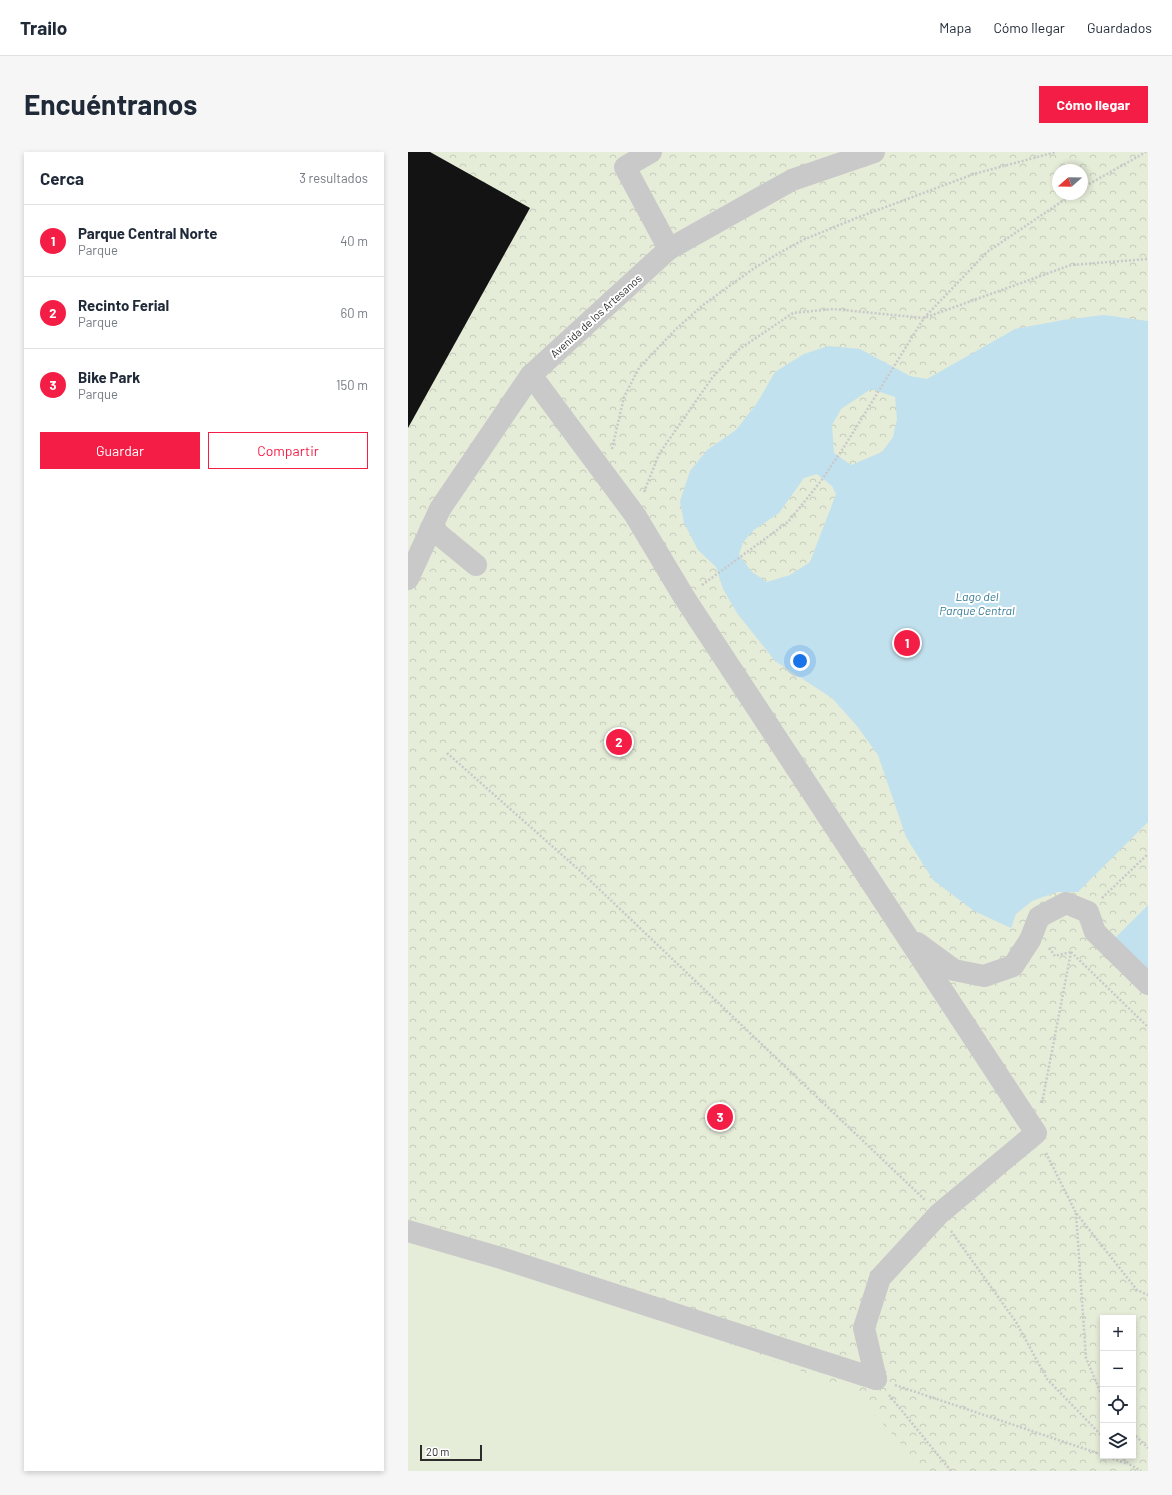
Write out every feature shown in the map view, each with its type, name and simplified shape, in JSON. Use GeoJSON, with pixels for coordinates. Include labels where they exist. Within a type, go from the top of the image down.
{"type":"FeatureCollection","features":[{"type":"Feature","properties":{"kind":"street"},"geometry":{"type":"LineString","coordinates":[[651,152],[620,160],[669,249]]}},
{"type":"Feature","properties":{"kind":"street","name":"Avenida de los Artesanos"},"geometry":{"type":"LineString","coordinates":[[408,579],[440,509],[531,375],[669,249],[792,180],[874,152]]}},
{"type":"Feature","properties":{"kind":"street"},"geometry":{"type":"LineString","coordinates":[[531,375],[635,514],[684,597],[1036,1133],[939,1214],[880,1278],[864,1328],[876,1379]]}},
{"type":"Feature","properties":{"kind":"street"},"geometry":{"type":"LineString","coordinates":[[431,528],[476,564]]}},
{"type":"Feature","properties":{"kind":"street"},"geometry":{"type":"LineString","coordinates":[[905,935],[954,970],[984,976],[1013,966],[1030,940],[1039,917],[1066,903],[1088,912],[1095,932],[1148,984]]}},
{"type":"Feature","properties":{"kind":"street"},"geometry":{"type":"LineString","coordinates":[[408,1231],[501,1258],[876,1379]]}},
{"type":"Feature","properties":{"kind":"path"},"geometry":{"type":"LineString","coordinates":[[606,475],[624,397],[639,368],[677,328],[703,304],[759,265],[805,239],[974,174],[1056,152]]}},
{"type":"Feature","properties":{"kind":"path"},"geometry":{"type":"LineString","coordinates":[[1088,185],[1146,152]]}},
{"type":"Feature","properties":{"kind":"path"},"geometry":{"type":"LineString","coordinates":[[716,576],[788,522],[821,481],[844,447],[924,318],[986,252],[1064,200]]}},
{"type":"Feature","properties":{"kind":"path"},"geometry":{"type":"LineString","coordinates":[[635,514],[659,454],[712,378],[738,350],[793,313],[833,309],[924,318],[1071,265],[1148,259]]}},
{"type":"Feature","properties":{"kind":"path"},"geometry":{"type":"LineString","coordinates":[[447,753],[578,869],[939,1214],[1016,1322],[1047,1379],[1100,1434]]}},
{"type":"Feature","properties":{"kind":"path"},"geometry":{"type":"LineString","coordinates":[[1088,912],[1148,854]]}},
{"type":"Feature","properties":{"kind":"path"},"geometry":{"type":"LineString","coordinates":[[1048,947],[1054,956],[1071,952]]}},
{"type":"Feature","properties":{"kind":"path"},"geometry":{"type":"LineString","coordinates":[[1071,952],[1036,1133],[1076,1213],[1137,1290],[1148,1295]]}},
{"type":"Feature","properties":{"kind":"path"},"geometry":{"type":"LineString","coordinates":[[1071,952],[1148,1027]]}},
{"type":"Feature","properties":{"kind":"path"},"geometry":{"type":"LineString","coordinates":[[1076,1213],[1086,1358],[1100,1391]]}},
{"type":"Feature","properties":{"kind":"path"},"geometry":{"type":"LineString","coordinates":[[876,1379],[1100,1455]]}},
{"type":"Feature","properties":{"kind":"path"},"geometry":{"type":"LineString","coordinates":[[876,1379],[951,1471]]}},
{"type":"Feature","properties":{"kind":"path"},"geometry":{"type":"LineString","coordinates":[[1136,1436],[1148,1448]]}},
{"type":"Feature","properties":{"kind":"path"},"geometry":{"type":"LineString","coordinates":[[1113,1459],[1129,1464],[1141,1471]]}},
{"type":"Feature","properties":{"kind":"path"},"geometry":{"type":"LineString","coordinates":[[1124,1459],[1129,1464]]}},
{"type":"Feature","properties":{"kind":"green space"},"geometry":{"type":"Polygon","coordinates":[[[408,152],[1148,152],[1148,1471],[408,1471],[408,152]]]}},
{"type":"Feature","properties":{"kind":"green space"},"geometry":{"type":"Polygon","coordinates":[[[408,1238],[605,1298],[852,1390],[922,1467],[921,1471],[408,1471],[408,1238]]]}},
{"type":"Feature","properties":{"kind":"water","name":"Lago del Parque Central"},"geometry":{"type":"Polygon","coordinates":[[[1104,315],[1148,321],[1148,822],[1078,892],[1057,892],[1032,901],[1016,914],[1011,928],[974,911],[933,880],[906,837],[878,755],[857,726],[832,698],[775,661],[737,613],[723,589],[716,567],[698,550],[684,523],[680,501],[690,471],[707,450],[736,430],[757,403],[775,372],[804,354],[828,346],[860,349],[910,376],[927,379],[1015,329],[1063,320],[1104,315]],[[871,389],[841,409],[832,425],[834,453],[851,465],[882,452],[893,437],[897,419],[895,397],[871,389]],[[817,474],[804,478],[779,513],[754,530],[743,542],[739,555],[752,572],[767,582],[790,575],[810,562],[836,494],[832,486],[817,474]]]}},
{"type":"Feature","properties":{"kind":"water"},"geometry":{"type":"Polygon","coordinates":[[[1148,905],[1148,973],[1114,939],[1148,905]]]}},
{"type":"Feature","properties":{"kind":"building"},"geometry":{"type":"Polygon","coordinates":[[[408,152],[430,152],[530,208],[408,428],[408,152]]]}},
{"type":"Feature","properties":{"kind":"place","name":"Parque Central Norte"},"geometry":{"type":"Point","coordinates":[907,643]}},
{"type":"Feature","properties":{"kind":"place","name":"Recinto Ferial"},"geometry":{"type":"Point","coordinates":[619,742]}},
{"type":"Feature","properties":{"kind":"place","name":"Bike Park"},"geometry":{"type":"Point","coordinates":[720,1117]}}]}
